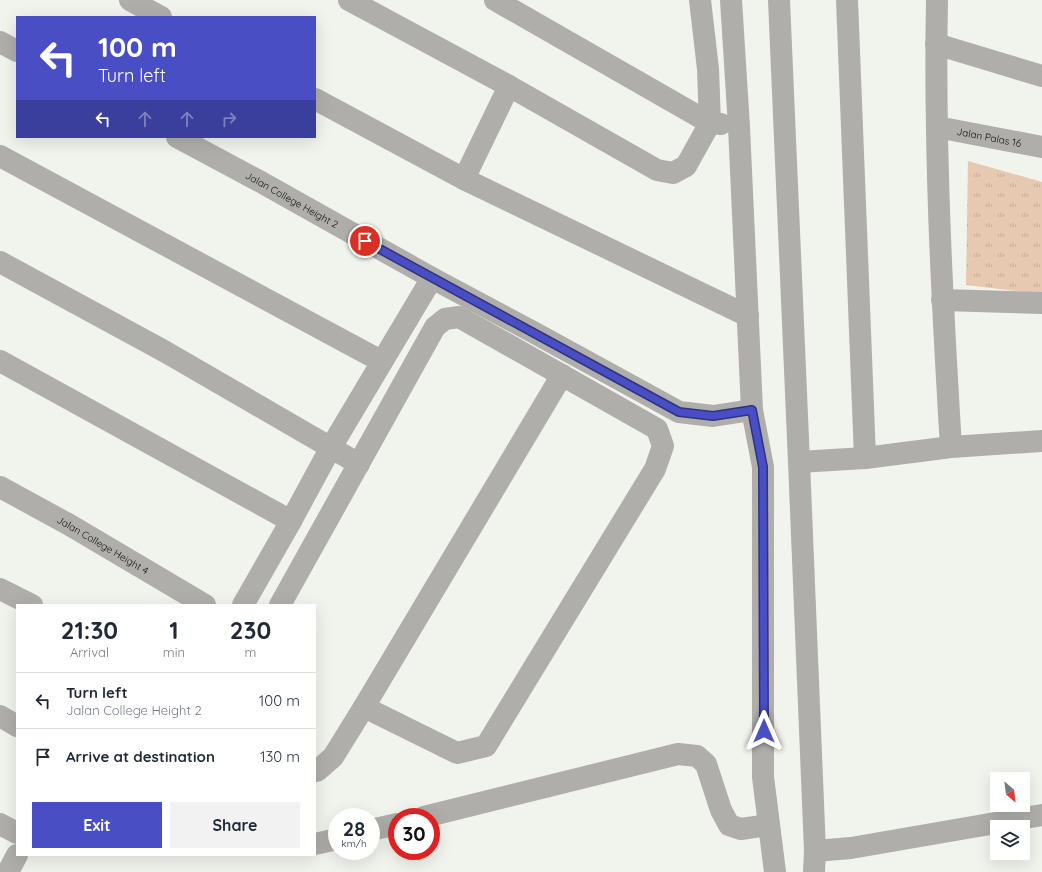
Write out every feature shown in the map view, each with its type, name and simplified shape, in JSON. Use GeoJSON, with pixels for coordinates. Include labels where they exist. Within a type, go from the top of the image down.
{"type":"FeatureCollection","features":[{"type":"Feature","properties":{"kind":"street"},"geometry":{"type":"LineString","coordinates":[[130,0],[160,16]]}},
{"type":"Feature","properties":{"kind":"street"},"geometry":{"type":"LineString","coordinates":[[349,0],[509,86],[656,170],[673,174],[686,166],[710,123],[708,69],[696,2]]}},
{"type":"Feature","properties":{"kind":"street"},"geometry":{"type":"LineString","coordinates":[[495,0],[710,123],[739,127]]}},
{"type":"Feature","properties":{"kind":"street"},"geometry":{"type":"LineString","coordinates":[[731,0],[739,127],[752,410],[763,467],[764,777],[768,825],[775,872]]}},
{"type":"Feature","properties":{"kind":"street"},"geometry":{"type":"LineString","coordinates":[[779,0],[800,462],[815,851],[814,872]]}},
{"type":"Feature","properties":{"kind":"street"},"geometry":{"type":"LineString","coordinates":[[847,0],[865,458]]}},
{"type":"Feature","properties":{"kind":"street"},"geometry":{"type":"LineString","coordinates":[[937,0],[937,127],[942,300],[951,448]]}},
{"type":"Feature","properties":{"kind":"street"},"geometry":{"type":"LineString","coordinates":[[0,42],[16,50]]}},
{"type":"Feature","properties":{"kind":"street"},"geometry":{"type":"LineString","coordinates":[[936,44],[1042,76]]}},
{"type":"Feature","properties":{"kind":"street"},"geometry":{"type":"LineString","coordinates":[[464,179],[509,86]]}},
{"type":"Feature","properties":{"kind":"street"},"geometry":{"type":"LineString","coordinates":[[316,100],[464,179],[748,316]]}},
{"type":"Feature","properties":{"kind":"street","name":"Jalan Palas 16"},"geometry":{"type":"LineString","coordinates":[[937,127],[1042,146]]}},
{"type":"Feature","properties":{"kind":"street","name":"Jalan College Height 2"},"geometry":{"type":"LineString","coordinates":[[179,138],[679,412],[713,416],[752,410]]}},
{"type":"Feature","properties":{"kind":"street"},"geometry":{"type":"LineString","coordinates":[[0,156],[381,362]]}},
{"type":"Feature","properties":{"kind":"street"},"geometry":{"type":"LineString","coordinates":[[0,262],[164,351],[359,464]]}},
{"type":"Feature","properties":{"kind":"street"},"geometry":{"type":"LineString","coordinates":[[244,604],[291,521],[330,448],[432,278]]}},
{"type":"Feature","properties":{"kind":"street"},"geometry":{"type":"LineString","coordinates":[[942,300],[1042,303]]}},
{"type":"Feature","properties":{"kind":"street"},"geometry":{"type":"LineString","coordinates":[[281,604],[435,327],[445,319],[459,317],[657,429],[663,446],[655,469],[486,746],[458,753],[364,707]]}},
{"type":"Feature","properties":{"kind":"street"},"geometry":{"type":"LineString","coordinates":[[0,362],[291,521]]}},
{"type":"Feature","properties":{"kind":"street"},"geometry":{"type":"LineString","coordinates":[[316,771],[318,771],[333,757],[562,375]]}},
{"type":"Feature","properties":{"kind":"street"},"geometry":{"type":"LineString","coordinates":[[800,462],[865,458],[951,448],[1042,441]]}},
{"type":"Feature","properties":{"kind":"street","name":"Jalan College Height 4"},"geometry":{"type":"LineString","coordinates":[[0,487],[68,524],[203,604]]}},
{"type":"Feature","properties":{"kind":"street"},"geometry":{"type":"LineString","coordinates":[[0,588],[30,604]]}},
{"type":"Feature","properties":{"kind":"street"},"geometry":{"type":"LineString","coordinates":[[0,716],[16,725]]}},
{"type":"Feature","properties":{"kind":"street"},"geometry":{"type":"LineString","coordinates":[[440,813],[678,754],[697,756],[706,764],[720,810],[729,825],[741,829],[768,825]]}},
{"type":"Feature","properties":{"kind":"street"},"geometry":{"type":"LineString","coordinates":[[815,851],[850,848],[1042,815]]}},
{"type":"Feature","properties":{"kind":"street"},"geometry":{"type":"LineString","coordinates":[[0,824],[16,832]]}},
{"type":"Feature","properties":{"kind":"street"},"geometry":{"type":"LineString","coordinates":[[316,844],[328,841]]}},
{"type":"Feature","properties":{"kind":"street"},"geometry":{"type":"LineString","coordinates":[[8,872],[16,856]]}},
{"type":"Feature","properties":{"kind":"green space"},"geometry":{"type":"Polygon","coordinates":[[[968,161],[1042,182],[1042,294],[966,285],[968,161]]]}},
{"type":"Feature","properties":{"kind":"route"},"geometry":{"type":"LineString","coordinates":[[365,241],[679,412],[713,416],[752,410],[763,467],[764,731]]}}]}
